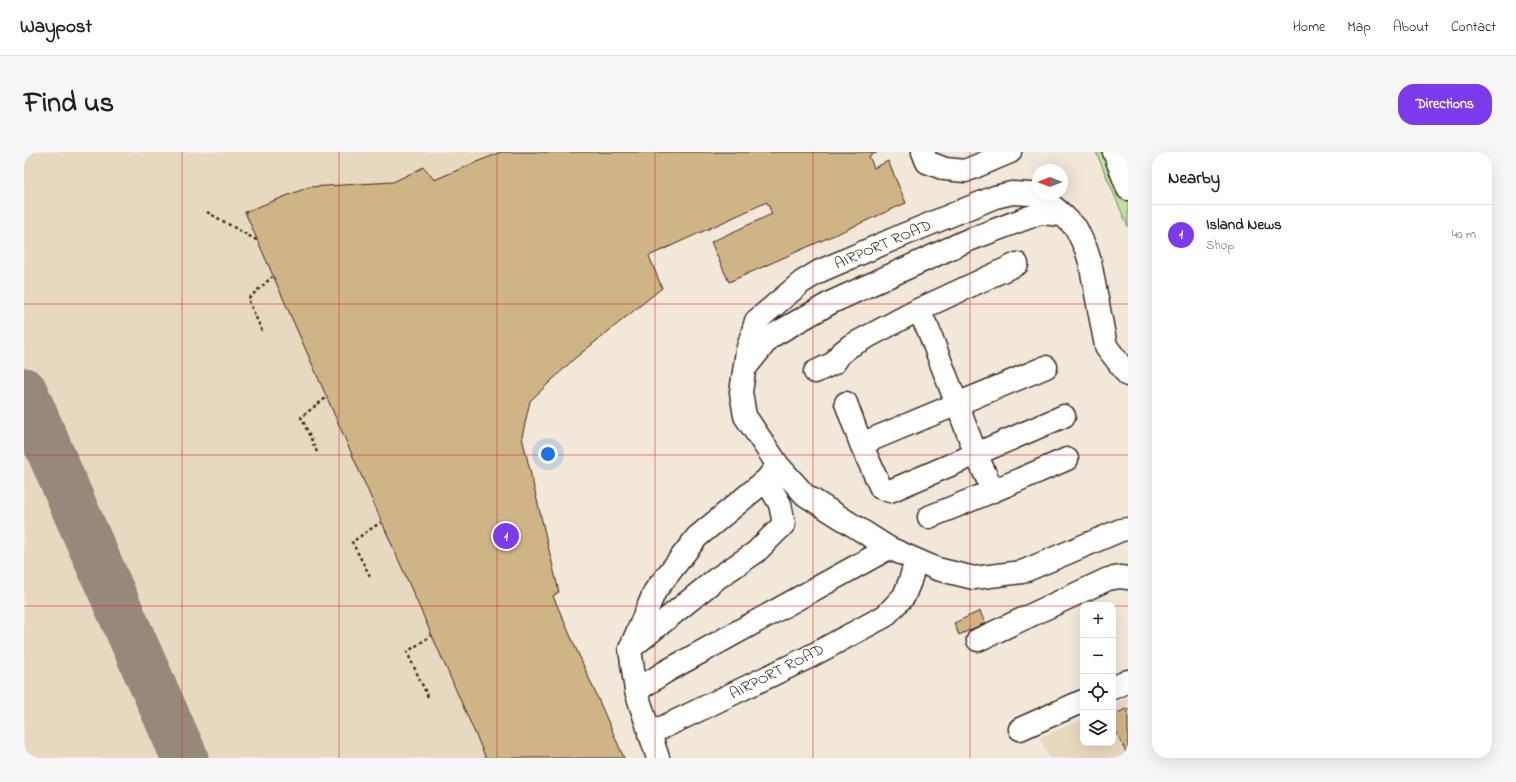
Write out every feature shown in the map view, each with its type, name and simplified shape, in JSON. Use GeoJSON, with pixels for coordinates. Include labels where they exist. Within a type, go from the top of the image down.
{"type":"FeatureCollection","features":[{"type":"Feature","properties":{"kind":"lane"},"geometry":{"type":"LineString","coordinates":[[923,152],[927,162],[945,168],[965,171],[1010,152]]}},
{"type":"Feature","properties":{"kind":"lane"},"geometry":{"type":"LineString","coordinates":[[1114,152],[1128,189]]}},
{"type":"Feature","properties":{"kind":"lane","name":"AIRPORT ROAD"},"geometry":{"type":"LineString","coordinates":[[630,649],[716,579],[756,552],[784,524],[772,473],[745,416],[741,392],[747,351],[756,321],[802,282],[820,271],[995,197],[1012,193],[1031,194],[1049,203],[1076,228],[1086,249],[1090,262],[1106,346],[1128,376]]}},
{"type":"Feature","properties":{"kind":"lane","name":"AIRPORT ROAD"},"geometry":{"type":"LineString","coordinates":[[745,368],[770,338],[832,302],[966,241],[1040,213],[1063,215]]}},
{"type":"Feature","properties":{"kind":"lane"},"geometry":{"type":"LineString","coordinates":[[815,372],[834,363],[840,354],[850,346],[918,310],[1017,264]]}},
{"type":"Feature","properties":{"kind":"lane"},"geometry":{"type":"LineString","coordinates":[[918,310],[928,329],[976,454],[992,491]]}},
{"type":"Feature","properties":{"kind":"lane"},"geometry":{"type":"LineString","coordinates":[[861,444],[1046,367]]}},
{"type":"Feature","properties":{"kind":"lane"},"geometry":{"type":"LineString","coordinates":[[846,403],[861,444],[881,488],[890,491],[1064,416]]}},
{"type":"Feature","properties":{"kind":"lane"},"geometry":{"type":"LineString","coordinates":[[929,517],[1067,459]]}},
{"type":"Feature","properties":{"kind":"lane"},"geometry":{"type":"LineString","coordinates":[[658,758],[636,691],[630,649],[655,592],[697,537],[772,473]]}},
{"type":"Feature","properties":{"kind":"lane","name":"AIRPORT ROAD"},"geometry":{"type":"LineString","coordinates":[[772,473],[889,548],[937,569],[974,578],[1022,572],[1120,530],[1128,529]]}},
{"type":"Feature","properties":{"kind":"lane"},"geometry":{"type":"LineString","coordinates":[[636,691],[664,672],[889,548]]}},
{"type":"Feature","properties":{"kind":"lane","name":"AIRPORT ROAD"},"geometry":{"type":"LineString","coordinates":[[649,734],[683,720],[809,657],[884,616],[904,596],[916,560]]}},
{"type":"Feature","properties":{"kind":"lane"},"geometry":{"type":"LineString","coordinates":[[978,640],[1108,579],[1120,577],[1128,578]]}},
{"type":"Feature","properties":{"kind":"lane"},"geometry":{"type":"LineString","coordinates":[[1116,687],[1128,681]]}},
{"type":"Feature","properties":{"kind":"lane"},"geometry":{"type":"LineString","coordinates":[[1020,729],[1080,702]]}},
{"type":"Feature","properties":{"kind":"path"},"geometry":{"type":"LineString","coordinates":[[207,212],[258,241]]}},
{"type":"Feature","properties":{"kind":"path"},"geometry":{"type":"LineString","coordinates":[[262,331],[248,299],[272,277]]}},
{"type":"Feature","properties":{"kind":"path"},"geometry":{"type":"LineString","coordinates":[[317,452],[301,417],[327,397]]}},
{"type":"Feature","properties":{"kind":"path"},"geometry":{"type":"LineString","coordinates":[[370,576],[352,542],[382,522]]}},
{"type":"Feature","properties":{"kind":"path"},"geometry":{"type":"LineString","coordinates":[[428,697],[407,652],[432,636]]}},
{"type":"Feature","properties":{"kind":"shaded area"},"geometry":{"type":"Polygon","coordinates":[[[24,152],[878,152],[869,156],[873,168],[888,161],[906,203],[729,282],[711,242],[772,214],[767,202],[649,255],[662,288],[574,359],[530,401],[522,438],[559,592],[553,596],[624,758],[24,758],[24,152]]]}},
{"type":"Feature","properties":{"kind":"shaded area"},"geometry":{"type":"Polygon","coordinates":[[[1128,698],[1128,758],[1049,758],[1040,738],[1080,720],[1080,746],[1116,746],[1116,704],[1128,698]]]}},
{"type":"Feature","properties":{"kind":"green space"},"geometry":{"type":"Polygon","coordinates":[[[1096,152],[1128,152],[1128,227],[1096,152]]]}},
{"type":"Feature","properties":{"kind":"building"},"geometry":{"type":"Polygon","coordinates":[[[501,152],[878,152],[869,156],[874,168],[888,161],[906,203],[729,282],[711,242],[772,214],[767,202],[649,256],[662,288],[574,359],[530,401],[522,437],[559,592],[553,596],[624,758],[486,758],[245,212],[309,187],[393,182],[424,167],[434,180],[501,152]]]}},
{"type":"Feature","properties":{"kind":"building"},"geometry":{"type":"Polygon","coordinates":[[[980,611],[985,623],[959,635],[954,623],[980,611]]]}},
{"type":"Feature","properties":{"kind":"building"},"geometry":{"type":"Polygon","coordinates":[[[1128,708],[1128,754],[1116,731],[1116,714],[1128,708]]]}},
{"type":"Feature","properties":{"kind":"taxiway"},"geometry":{"type":"LineString","coordinates":[[24,391],[185,758]]}},
{"type":"Feature","properties":{"kind":"place","name":"Island News"},"geometry":{"type":"Point","coordinates":[506,536]}}]}
